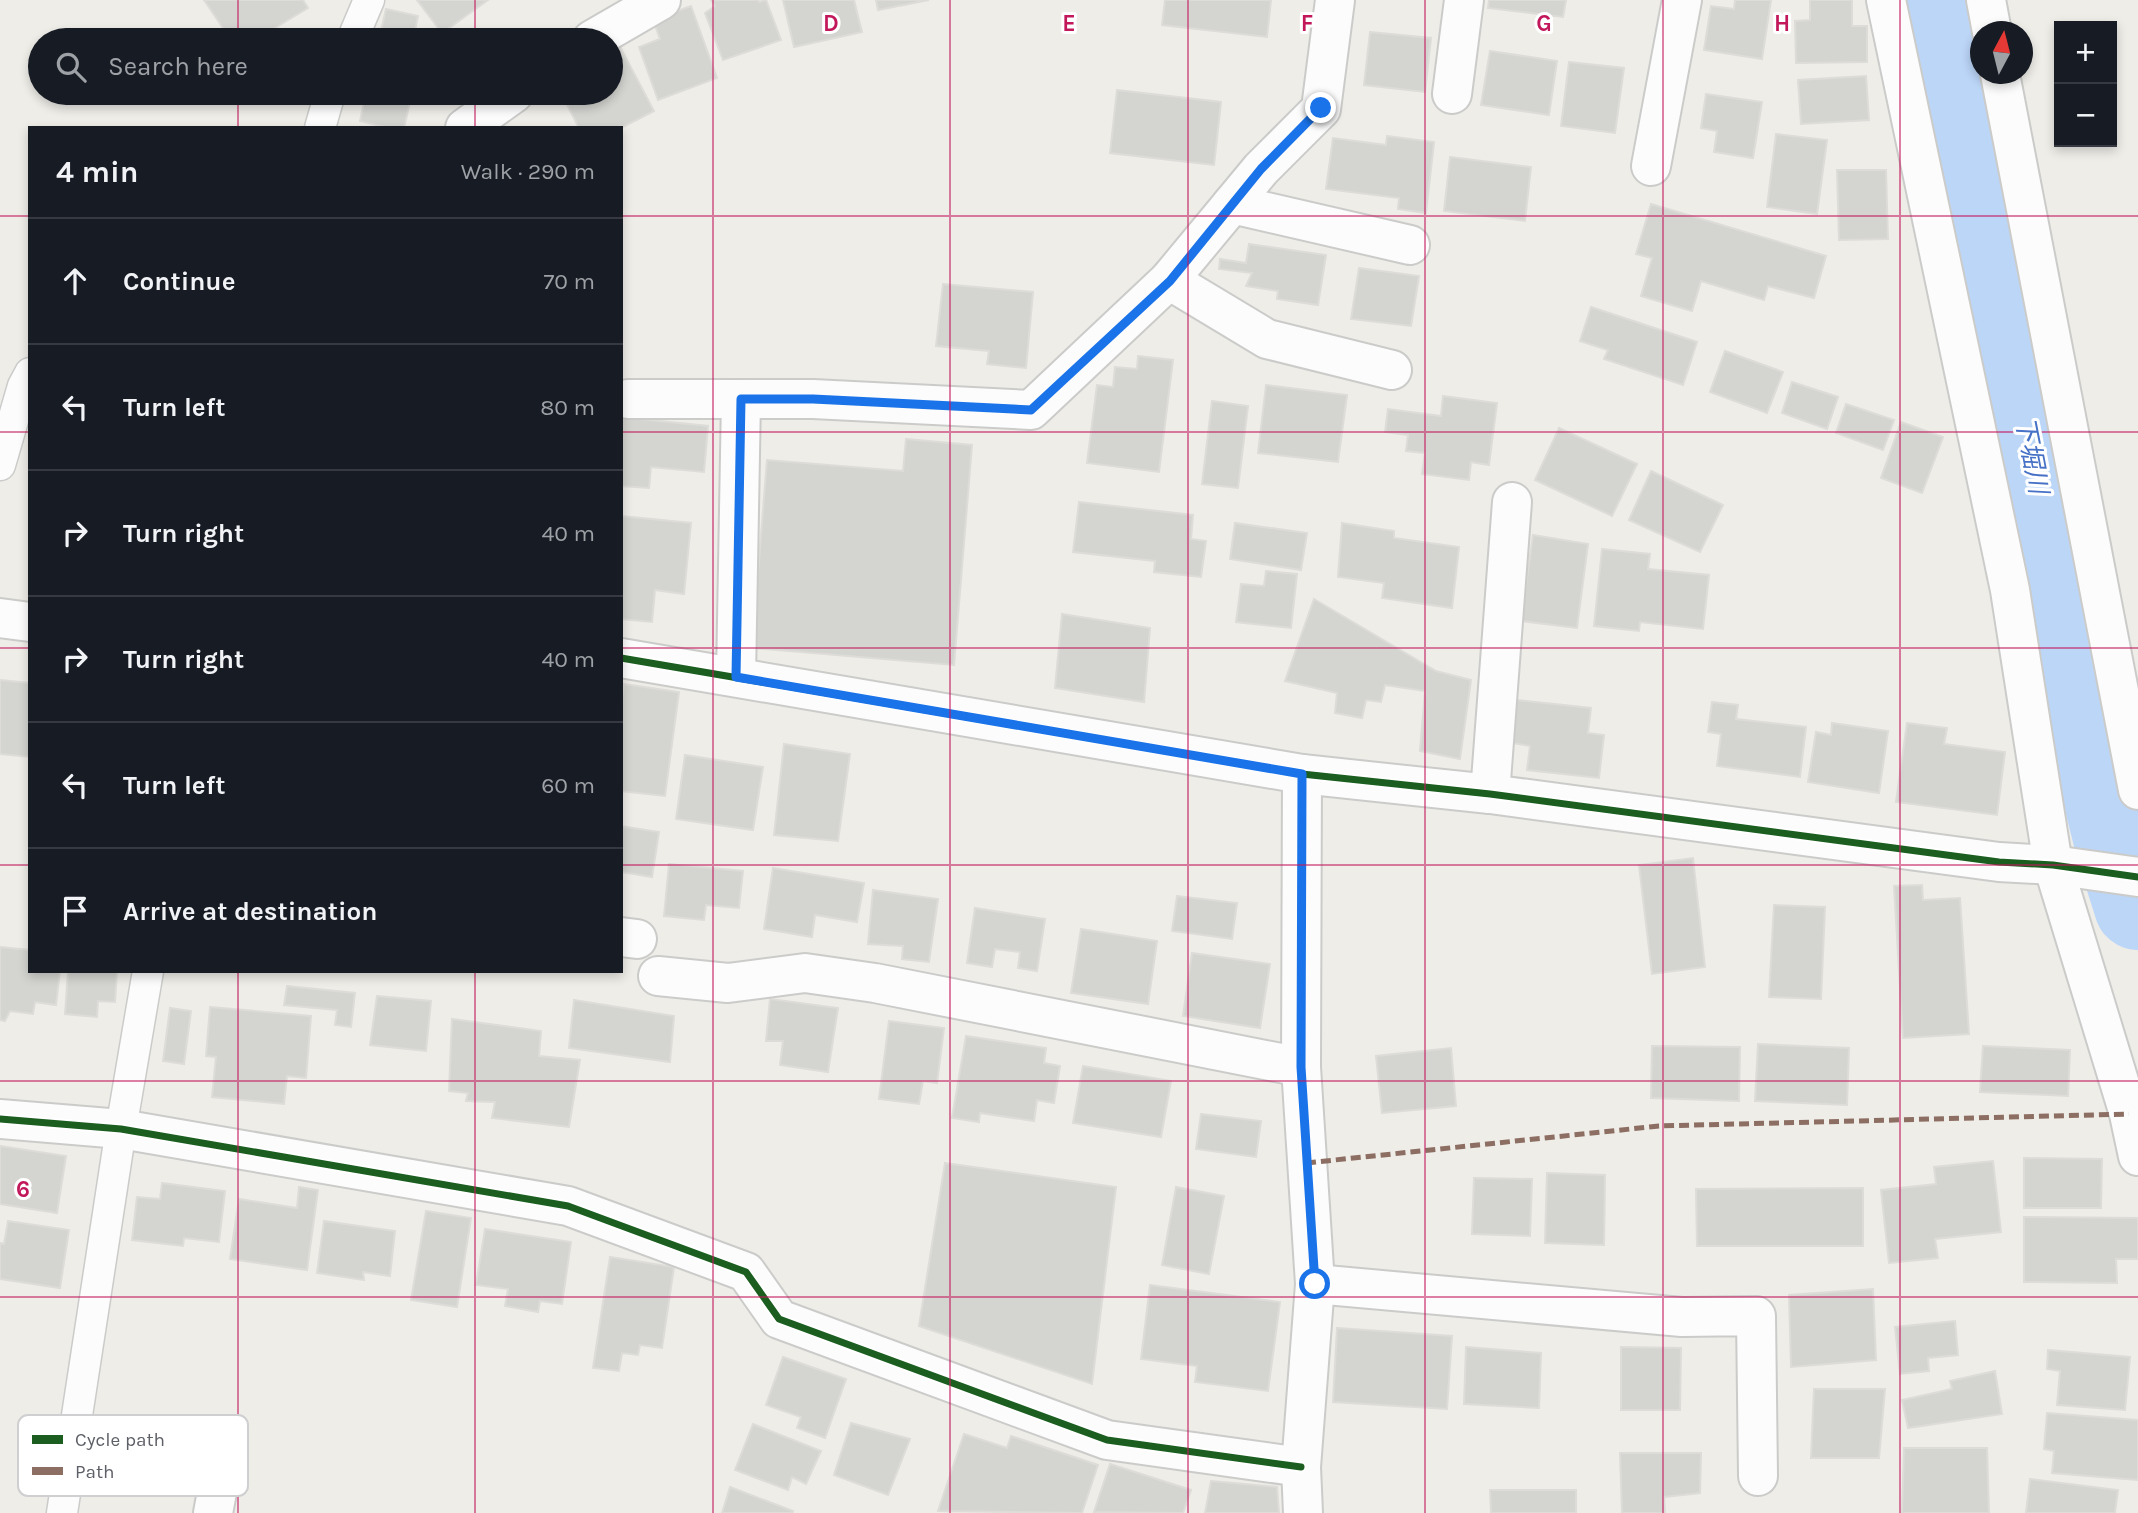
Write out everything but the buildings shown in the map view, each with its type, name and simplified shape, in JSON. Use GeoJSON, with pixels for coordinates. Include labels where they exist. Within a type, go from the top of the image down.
{"type":"FeatureCollection","features":[{"type":"Feature","properties":{"kind":"street"},"geometry":{"type":"LineString","coordinates":[[613,28],[661,0]]}},
{"type":"Feature","properties":{"kind":"street"},"geometry":{"type":"LineString","coordinates":[[628,399],[813,399],[1031,410],[1170,281],[1261,169],[1321,108],[1335,0]]}},
{"type":"Feature","properties":{"kind":"street"},"geometry":{"type":"LineString","coordinates":[[1452,94],[1464,0]]}},
{"type":"Feature","properties":{"kind":"street"},"geometry":{"type":"LineString","coordinates":[[1651,166],[1682,0]]}},
{"type":"Feature","properties":{"kind":"street"},"geometry":{"type":"LineString","coordinates":[[1886,0],[2010,590],[2065,867],[2138,1156]]}},
{"type":"Feature","properties":{"kind":"street"},"geometry":{"type":"LineString","coordinates":[[1986,0],[1990,21]]}},
{"type":"Feature","properties":{"kind":"street"},"geometry":{"type":"LineString","coordinates":[[2002,84],[2138,790]]}},
{"type":"Feature","properties":{"kind":"street"},"geometry":{"type":"LineString","coordinates":[[468,126],[497,105]]}},
{"type":"Feature","properties":{"kind":"street"},"geometry":{"type":"LineString","coordinates":[[1232,204],[1410,245]]}},
{"type":"Feature","properties":{"kind":"street"},"geometry":{"type":"LineString","coordinates":[[1170,281],[1267,339],[1392,370]]}},
{"type":"Feature","properties":{"kind":"street"},"geometry":{"type":"LineString","coordinates":[[736,677],[741,399]]}},
{"type":"Feature","properties":{"kind":"street"},"geometry":{"type":"LineString","coordinates":[[1490,794],[1512,502]]}},
{"type":"Feature","properties":{"kind":"street"},"geometry":{"type":"LineString","coordinates":[[0,618],[28,622]]}},
{"type":"Feature","properties":{"kind":"street"},"geometry":{"type":"LineString","coordinates":[[623,658],[1302,774],[1490,794],[1999,862],[2065,867],[2138,877]]}},
{"type":"Feature","properties":{"kind":"street"},"geometry":{"type":"LineString","coordinates":[[1302,774],[1301,1067],[1315,1284],[1301,1467],[1303,1513]]}},
{"type":"Feature","properties":{"kind":"street"},"geometry":{"type":"LineString","coordinates":[[658,975],[728,983],[805,973],[875,983],[1301,1067]]}},
{"type":"Feature","properties":{"kind":"street"},"geometry":{"type":"LineString","coordinates":[[0,1119],[121,1129],[568,1206],[746,1272],[779,1318],[1107,1440],[1301,1467]]}},
{"type":"Feature","properties":{"kind":"street"},"geometry":{"type":"LineString","coordinates":[[1315,1284],[1682,1317],[1756,1316],[1758,1476]]}},
{"type":"Feature","properties":{"kind":"lane"},"geometry":{"type":"LineString","coordinates":[[357,28],[369,0]]}},
{"type":"Feature","properties":{"kind":"lane"},"geometry":{"type":"LineString","coordinates":[[321,126],[327,105]]}},
{"type":"Feature","properties":{"kind":"lane"},"geometry":{"type":"LineString","coordinates":[[0,466],[28,377]]}},
{"type":"Feature","properties":{"kind":"lane"},"geometry":{"type":"LineString","coordinates":[[77,1415],[148,973]]}},
{"type":"Feature","properties":{"kind":"waterway","name":"下堀川"},"geometry":{"type":"LineString","coordinates":[[1941,0],[2018,372],[2072,657],[2120,849],[2138,906]]}},
{"type":"Feature","properties":{"kind":"marked path"},"geometry":{"type":"LineString","coordinates":[[1306,1163],[1659,1126],[2129,1114]]}},
{"type":"Feature","properties":{"kind":"cycle path"},"geometry":{"type":"LineString","coordinates":[[623,658],[1302,774],[1490,794],[1999,862],[2053,865],[2138,877]]}},
{"type":"Feature","properties":{"kind":"cycle path"},"geometry":{"type":"LineString","coordinates":[[0,1119],[121,1129],[568,1206],[746,1272],[779,1319],[1107,1440],[1301,1467]]}},
{"type":"Feature","properties":{"kind":"route"},"geometry":{"type":"LineString","coordinates":[[1315,1284],[1301,1067],[1302,774],[736,677],[741,399],[813,399],[1031,410],[1170,281],[1261,169],[1321,108]]}}]}
